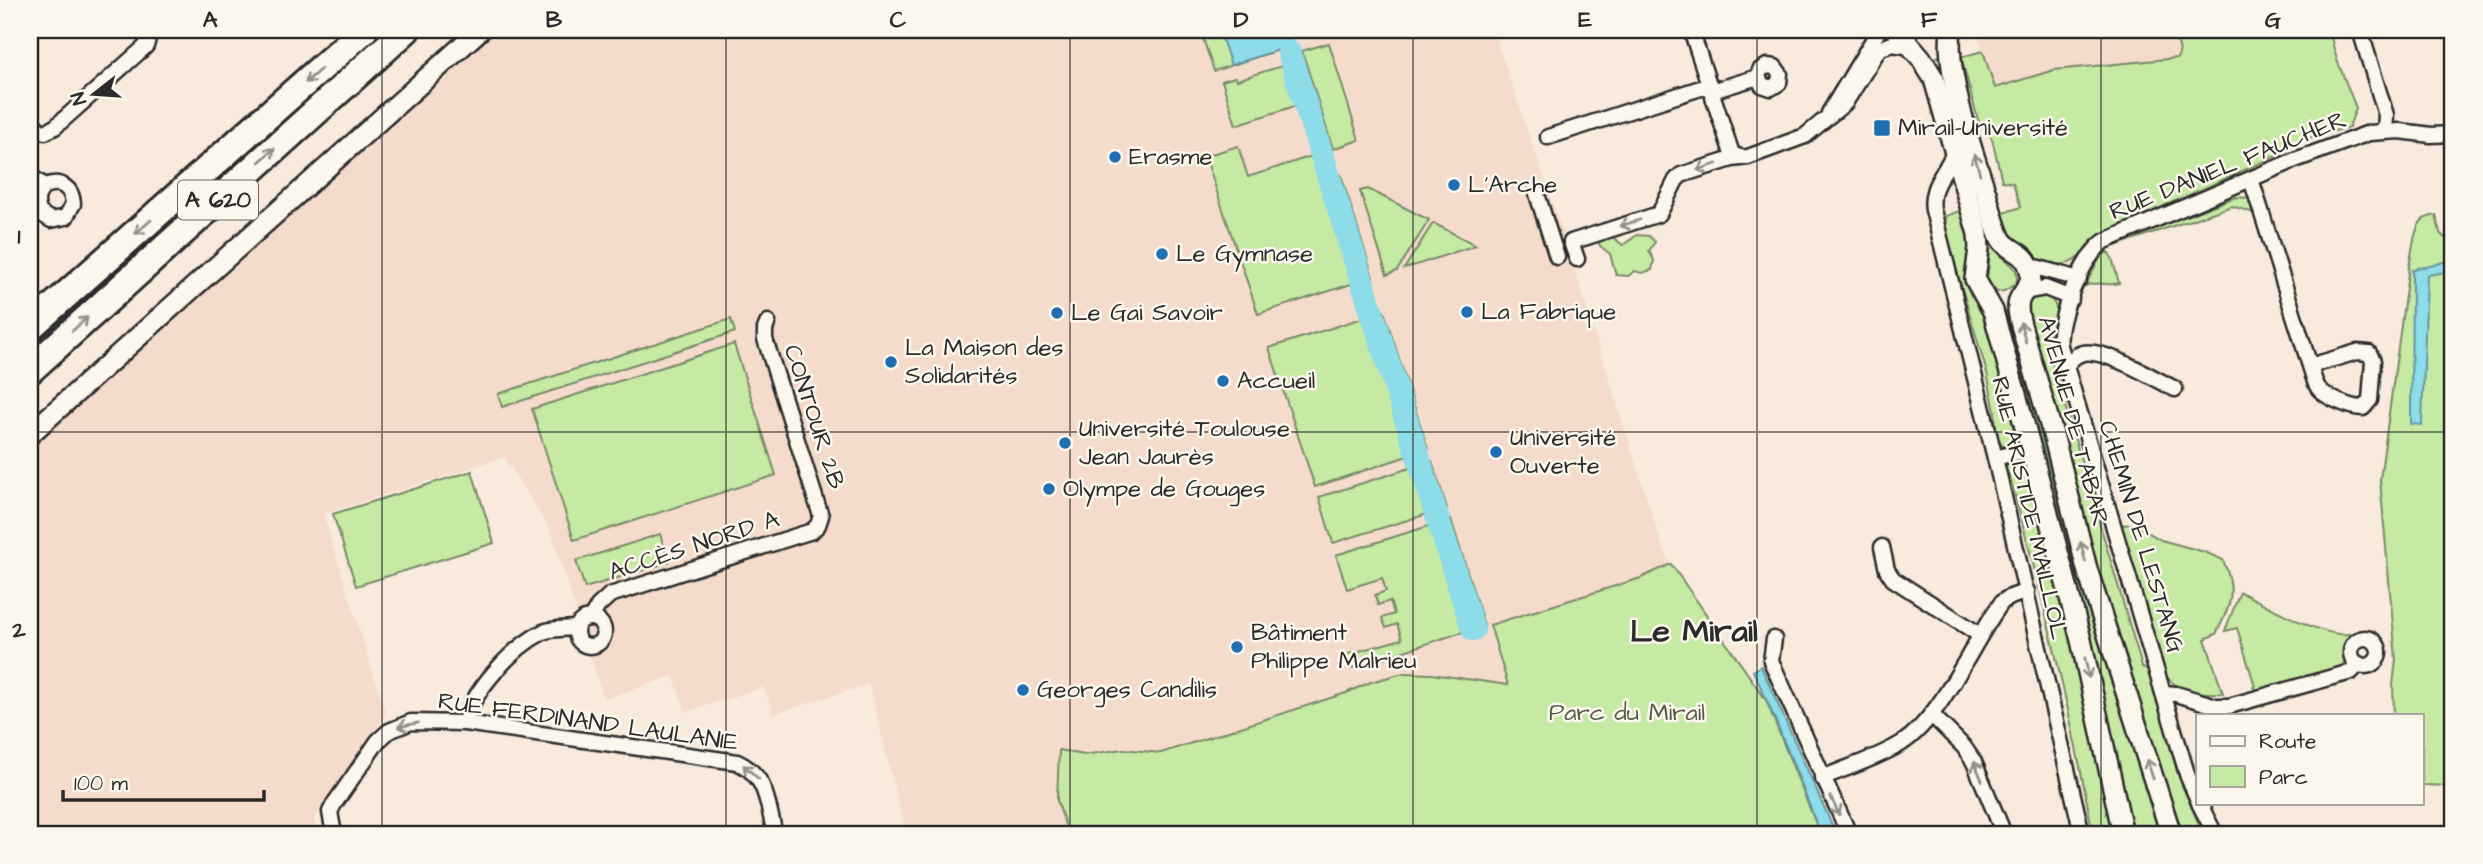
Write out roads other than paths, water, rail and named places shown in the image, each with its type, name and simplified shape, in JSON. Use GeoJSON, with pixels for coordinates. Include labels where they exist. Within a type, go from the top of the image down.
{"type":"FeatureCollection","features":[{"type":"Feature","properties":{"kind":"highway","name":"A 620"},"geometry":{"type":"LineString","coordinates":[[30,327],[364,30]]}},
{"type":"Feature","properties":{"kind":"highway","name":"A 620"},"geometry":{"type":"LineString","coordinates":[[30,370],[406,30]]}},
{"type":"Feature","properties":{"kind":"main road"},"geometry":{"type":"LineString","coordinates":[[30,434],[480,30]]}},
{"type":"Feature","properties":{"kind":"main road","name":"AVENUE DE TABAR"},"geometry":{"type":"LineString","coordinates":[[1897,30],[1934,79],[1978,234],[1975,279],[1993,312],[2031,449],[2081,640],[2123,834]]}},
{"type":"Feature","properties":{"kind":"main road"},"geometry":{"type":"LineString","coordinates":[[1951,30],[1951,62],[1960,101],[1997,229],[2005,244],[2024,258],[2028,265]]}},
{"type":"Feature","properties":{"kind":"main road","name":"AVENUE DE TABAR"},"geometry":{"type":"LineString","coordinates":[[2028,265],[2031,278],[2018,309],[2021,325],[2054,438],[2087,569],[2171,834]]}},
{"type":"Feature","properties":{"kind":"main road"},"geometry":{"type":"LineString","coordinates":[[1984,296],[2000,304],[2011,303],[2023,295]]}},
{"type":"Feature","properties":{"kind":"street"},"geometry":{"type":"LineString","coordinates":[[30,120],[40,131],[45,132],[55,127],[146,46],[148,39],[142,30]]}},
{"type":"Feature","properties":{"kind":"street"},"geometry":{"type":"LineString","coordinates":[[1691,30],[1732,154],[1748,158],[1792,143],[1825,120],[1845,103],[1879,49],[1892,44],[1912,47]]}},
{"type":"Feature","properties":{"kind":"street"},"geometry":{"type":"LineString","coordinates":[[1825,120],[1878,30]]}},
{"type":"Feature","properties":{"kind":"street"},"geometry":{"type":"LineString","coordinates":[[2360,30],[2384,105],[2385,131]]}},
{"type":"Feature","properties":{"kind":"street"},"geometry":{"type":"LineString","coordinates":[[1548,137],[1711,88],[1758,77]]}},
{"type":"Feature","properties":{"kind":"street","name":"RUE DANIEL FAUCHER"},"geometry":{"type":"LineString","coordinates":[[2075,288],[2092,251],[2105,241],[2250,179],[2354,138],[2385,131],[2453,134]]}},
{"type":"Feature","properties":{"kind":"street"},"geometry":{"type":"LineString","coordinates":[[1933,192],[1954,152]]}},
{"type":"Feature","properties":{"kind":"street"},"geometry":{"type":"LineString","coordinates":[[1577,259],[1571,242],[1659,214],[1681,175],[1740,157]]}},
{"type":"Feature","properties":{"kind":"street"},"geometry":{"type":"LineString","coordinates":[[30,176],[45,186]]}},
{"type":"Feature","properties":{"kind":"street"},"geometry":{"type":"LineString","coordinates":[[2250,179],[2311,366],[2321,391],[2357,408],[2367,405],[2370,400],[2373,361],[2369,353],[2357,352],[2311,366]]}},
{"type":"Feature","properties":{"kind":"street"},"geometry":{"type":"LineString","coordinates":[[1933,192],[1953,181],[1964,186]]}},
{"type":"Feature","properties":{"kind":"street"},"geometry":{"type":"LineString","coordinates":[[1536,191],[1557,257]]}},
{"type":"Feature","properties":{"kind":"street","name":"RUE ARISTIDE MAILLOL"},"geometry":{"type":"LineString","coordinates":[[1933,192],[1933,210],[2027,591],[2081,834]]}},
{"type":"Feature","properties":{"kind":"street"},"geometry":{"type":"LineString","coordinates":[[2028,265],[2075,288]]}},
{"type":"Feature","properties":{"kind":"street"},"geometry":{"type":"LineString","coordinates":[[2023,295],[2045,288],[2075,288]]}},
{"type":"Feature","properties":{"kind":"street","name":"CHEMIN DE LESTANG"},"geometry":{"type":"LineString","coordinates":[[2075,288],[2059,339],[2188,777],[2196,796]]}},
{"type":"Feature","properties":{"kind":"street","name":"CONTOUR 2B"},"geometry":{"type":"LineString","coordinates":[[768,322],[765,339],[821,516],[818,526]]}},
{"type":"Feature","properties":{"kind":"street"},"geometry":{"type":"LineString","coordinates":[[2066,366],[2082,353],[2102,354],[2175,388]]}},
{"type":"Feature","properties":{"kind":"street"},"geometry":{"type":"LineString","coordinates":[[1995,458],[2031,449]]}},
{"type":"Feature","properties":{"kind":"street","name":"ACCÈS NORD A"},"geometry":{"type":"LineString","coordinates":[[591,618],[598,606],[610,595],[812,531],[818,526]]}},
{"type":"Feature","properties":{"kind":"street"},"geometry":{"type":"LineString","coordinates":[[1882,547],[1887,569],[1893,579],[1980,635]]}},
{"type":"Feature","properties":{"kind":"street"},"geometry":{"type":"LineString","coordinates":[[1822,778],[1903,743],[1931,714],[2002,603],[2027,591]]}},
{"type":"Feature","properties":{"kind":"street"},"geometry":{"type":"LineString","coordinates":[[591,618],[603,626],[604,636],[598,644],[584,645],[577,638],[576,628],[582,620],[591,618]]}},
{"type":"Feature","properties":{"kind":"street"},"geometry":{"type":"LineString","coordinates":[[465,723],[468,709],[499,665],[543,632],[576,628]]}},
{"type":"Feature","properties":{"kind":"street"},"geometry":{"type":"LineString","coordinates":[[1774,639],[1771,661],[1849,834]]}},
{"type":"Feature","properties":{"kind":"street"},"geometry":{"type":"LineString","coordinates":[[2163,693],[2176,694],[2216,706],[2230,706],[2351,672],[2359,664]]}},
{"type":"Feature","properties":{"kind":"street"},"geometry":{"type":"LineString","coordinates":[[1931,714],[1964,747],[1974,762],[2004,834]]}},
{"type":"Feature","properties":{"kind":"street","name":"RUE FERDINAND LAULANIE"},"geometry":{"type":"LineString","coordinates":[[334,834],[330,812],[334,804],[378,741],[389,731],[411,723],[465,723],[737,762],[755,772],[761,781],[775,834]]}},
{"type":"Feature","properties":{"kind":"street","name":"CHEMIN DE LESTANG"},"geometry":{"type":"LineString","coordinates":[[2200,804],[2215,834]]}},
{"type":"Feature","properties":{"kind":"water"},"geometry":{"type":"Polygon","coordinates":[[[1219,30],[1286,30],[1291,46],[1231,65],[1219,30]]]}},
{"type":"Feature","properties":{"kind":"water"},"geometry":{"type":"Polygon","coordinates":[[[2453,260],[2453,271],[2427,275],[2422,425],[2411,424],[2412,270],[2453,260]]]}},
{"type":"Feature","properties":{"kind":"water"},"geometry":{"type":"Polygon","coordinates":[[[1761,666],[1836,834],[1822,834],[1817,824],[1753,671],[1761,666]]]}},
{"type":"Feature","properties":{"kind":"waterway"},"geometry":{"type":"LineString","coordinates":[[1289,52],[1473,629]]}},
{"type":"Feature","properties":{"kind":"place","name":"Mirail-Université"},"geometry":{"type":"Point","coordinates":[1882,128]}},
{"type":"Feature","properties":{"kind":"place","name":"Erasme"},"geometry":{"type":"Point","coordinates":[1115,157]}},
{"type":"Feature","properties":{"kind":"place","name":"L'Arche"},"geometry":{"type":"Point","coordinates":[1454,185]}},
{"type":"Feature","properties":{"kind":"place","name":"Le Gymnase"},"geometry":{"type":"Point","coordinates":[1162,254]}},
{"type":"Feature","properties":{"kind":"place","name":"La Fabrique"},"geometry":{"type":"Point","coordinates":[1467,312]}},
{"type":"Feature","properties":{"kind":"place","name":"Le Gai Savoir"},"geometry":{"type":"Point","coordinates":[1057,313]}},
{"type":"Feature","properties":{"kind":"place","name":"La Maison des Solidarités"},"geometry":{"type":"Point","coordinates":[891,362]}},
{"type":"Feature","properties":{"kind":"place","name":"Accueil"},"geometry":{"type":"Point","coordinates":[1223,381]}},
{"type":"Feature","properties":{"kind":"place","name":"Université Toulouse Jean Jaurès"},"geometry":{"type":"Point","coordinates":[1065,443]}},
{"type":"Feature","properties":{"kind":"place","name":"Université Ouverte"},"geometry":{"type":"Point","coordinates":[1496,452]}},
{"type":"Feature","properties":{"kind":"place","name":"Olympe de Gouges"},"geometry":{"type":"Point","coordinates":[1049,489]}},
{"type":"Feature","properties":{"kind":"place","name":"Bâtiment Philippe Malrieu"},"geometry":{"type":"Point","coordinates":[1237,647]}},
{"type":"Feature","properties":{"kind":"place","name":"Georges Candilis"},"geometry":{"type":"Point","coordinates":[1023,690]}},
{"type":"Feature","properties":{"kind":"district","name":"Le Mirail"},"geometry":{"type":"Point","coordinates":[1694,631]}},
{"type":"Feature","properties":{"kind":"park label","name":"Parc du Mirail"},"geometry":{"type":"Point","coordinates":[1627,713]}}]}
